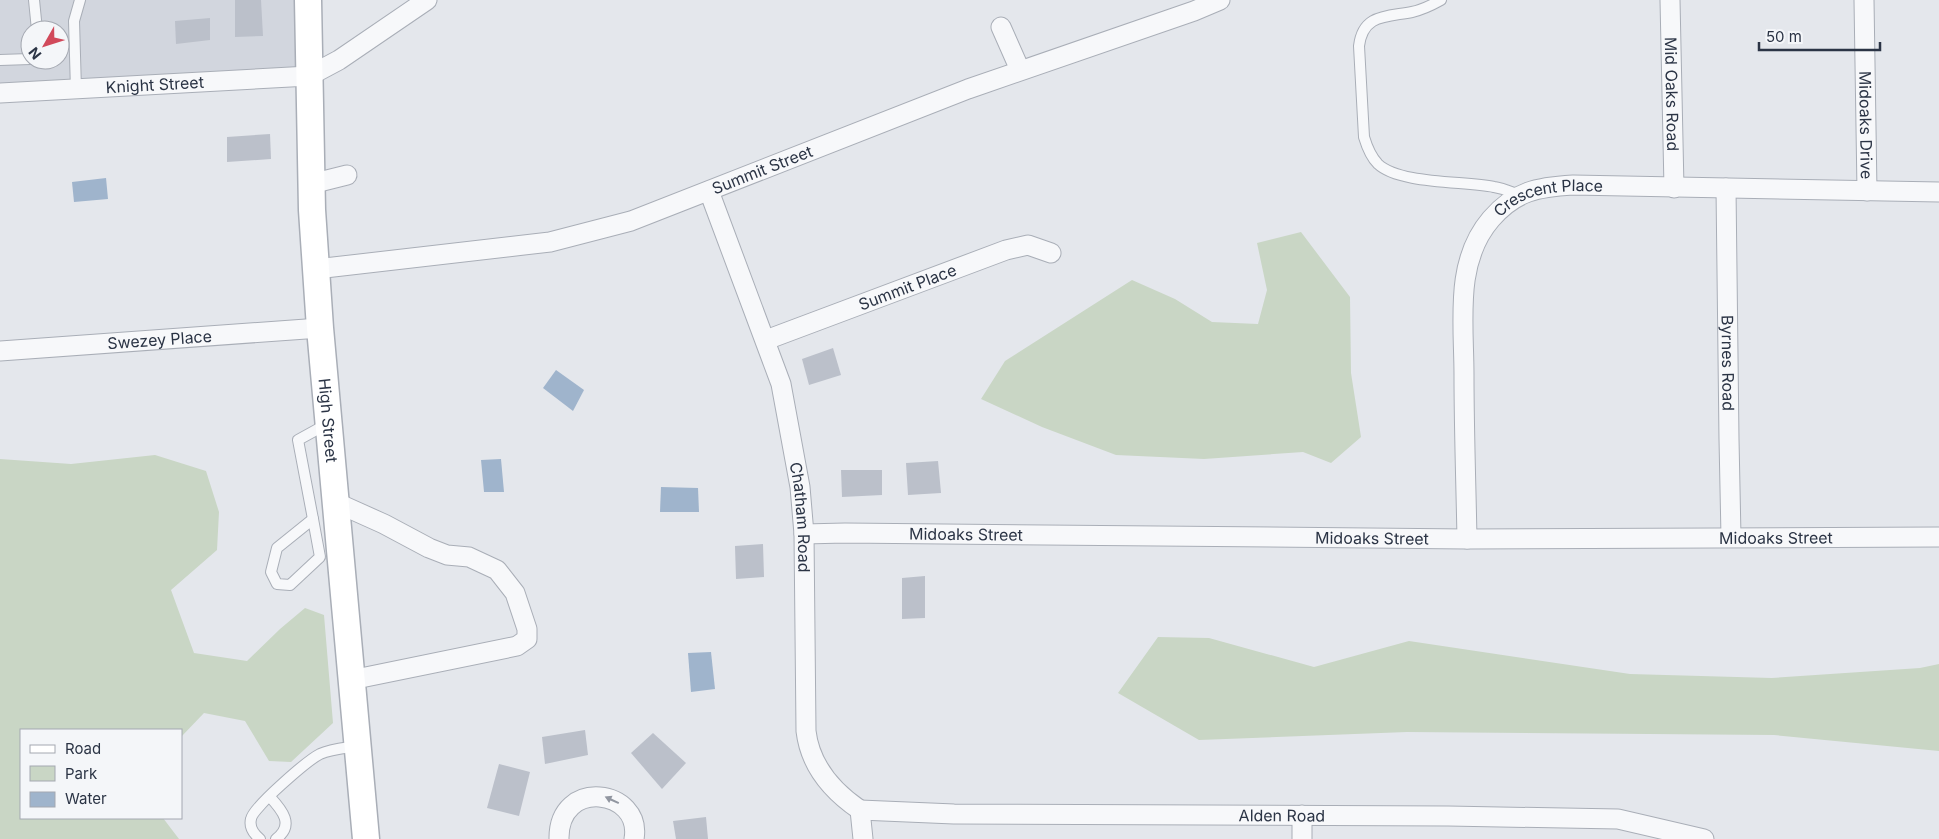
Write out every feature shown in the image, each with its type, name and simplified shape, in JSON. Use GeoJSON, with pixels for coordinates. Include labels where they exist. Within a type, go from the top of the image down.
{"type":"FeatureCollection","features":[{"type":"Feature","properties":{"kind":"street","name":"High Street"},"geometry":{"type":"LineString","coordinates":[[308,0],[311,184],[320,328],[366,839]]}},
{"type":"Feature","properties":{"kind":"street"},"geometry":{"type":"LineString","coordinates":[[309,76],[339,60],[427,0]]}},
{"type":"Feature","properties":{"kind":"street","name":"Summit Street"},"geometry":{"type":"LineString","coordinates":[[316,269],[550,242],[631,221],[1020,70],[1194,11],[1220,0]]}},
{"type":"Feature","properties":{"kind":"street","name":"Mid Oaks Road"},"geometry":{"type":"LineString","coordinates":[[1670,0],[1674,188]]}},
{"type":"Feature","properties":{"kind":"street","name":"Midoaks Drive"},"geometry":{"type":"LineString","coordinates":[[1864,0],[1866,191]]}},
{"type":"Feature","properties":{"kind":"street"},"geometry":{"type":"LineString","coordinates":[[1001,27],[1020,70]]}},
{"type":"Feature","properties":{"kind":"street","name":"Knight Street"},"geometry":{"type":"LineString","coordinates":[[0,93],[309,76]]}},
{"type":"Feature","properties":{"kind":"street"},"geometry":{"type":"LineString","coordinates":[[311,184],[347,175]]}},
{"type":"Feature","properties":{"kind":"street","name":"Crescent Place"},"geometry":{"type":"LineString","coordinates":[[1467,539],[1463,287],[1473,245],[1484,227],[1499,210],[1519,195],[1548,186],[1939,192]]}},
{"type":"Feature","properties":{"kind":"street","name":"Byrnes Road"},"geometry":{"type":"LineString","coordinates":[[1726,188],[1728,439],[1732,537]]}},
{"type":"Feature","properties":{"kind":"street","name":"Chatham Road"},"geometry":{"type":"LineString","coordinates":[[708,190],[781,384],[800,487],[804,534],[807,746],[824,779],[848,802],[860,810]]}},
{"type":"Feature","properties":{"kind":"street","name":"Summit Place"},"geometry":{"type":"LineString","coordinates":[[766,340],[1006,250],[1028,245],[1052,253]]}},
{"type":"Feature","properties":{"kind":"street","name":"Swezey Place"},"geometry":{"type":"LineString","coordinates":[[0,351],[320,328]]}},
{"type":"Feature","properties":{"kind":"street"},"geometry":{"type":"LineString","coordinates":[[335,502],[384,524],[429,548],[447,555],[469,558],[497,570],[515,593],[527,629],[526,639],[517,646],[351,680]]}},
{"type":"Feature","properties":{"kind":"street","name":"Midoaks Street"},"geometry":{"type":"LineString","coordinates":[[804,534],[1467,539],[1939,537]]}},
{"type":"Feature","properties":{"kind":"street"},"geometry":{"type":"LineString","coordinates":[[559,839],[559,828],[570,806],[581,799],[594,796],[606,797],[618,802],[628,811],[633,823],[634,839]]}},
{"type":"Feature","properties":{"kind":"street"},"geometry":{"type":"LineString","coordinates":[[860,810],[863,839]]}},
{"type":"Feature","properties":{"kind":"street","name":"Alden Road"},"geometry":{"type":"LineString","coordinates":[[860,810],[954,814],[1448,816],[1618,819],[1704,839]]}},
{"type":"Feature","properties":{"kind":"street"},"geometry":{"type":"LineString","coordinates":[[1302,815],[1302,839]]}},
{"type":"Feature","properties":{"kind":"lane"},"geometry":{"type":"LineString","coordinates":[[34,0],[36,20]]}},
{"type":"Feature","properties":{"kind":"lane"},"geometry":{"type":"LineString","coordinates":[[76,90],[74,21],[80,0]]}},
{"type":"Feature","properties":{"kind":"lane"},"geometry":{"type":"LineString","coordinates":[[1441,0],[1415,11],[1378,18],[1369,23],[1361,33],[1359,46],[1364,137],[1368,150],[1379,165],[1411,178],[1495,187],[1519,195]]}},
{"type":"Feature","properties":{"kind":"lane"},"geometry":{"type":"LineString","coordinates":[[0,60],[20,59]]}},
{"type":"Feature","properties":{"kind":"lane"},"geometry":{"type":"LineString","coordinates":[[312,518],[278,548],[271,572],[277,584],[290,585],[320,557],[298,440],[328,424]]}},
{"type":"Feature","properties":{"kind":"lane"},"geometry":{"type":"LineString","coordinates":[[260,839],[254,833],[251,826],[251,817],[254,811],[310,760],[322,753],[358,746]]}},
{"type":"Feature","properties":{"kind":"lane"},"geometry":{"type":"LineString","coordinates":[[270,797],[282,810],[286,820],[285,830],[276,839]]}},
{"type":"Feature","properties":{"kind":"shaded area"},"geometry":{"type":"Polygon","coordinates":[[[0,0],[308,0],[309,76],[0,93],[0,0]]]}},
{"type":"Feature","properties":{"kind":"green space"},"geometry":{"type":"Polygon","coordinates":[[[1301,232],[1350,297],[1351,373],[1361,437],[1331,463],[1303,452],[1204,459],[1116,455],[1042,427],[981,399],[1005,361],[1132,280],[1175,299],[1212,322],[1258,324],[1267,290],[1257,243],[1301,232]]]}},
{"type":"Feature","properties":{"kind":"green space"},"geometry":{"type":"Polygon","coordinates":[[[155,455],[206,471],[219,512],[217,550],[171,590],[194,653],[247,661],[305,608],[324,615],[333,723],[291,762],[269,761],[245,721],[204,713],[182,736],[182,729],[20,729],[20,819],[164,819],[179,839],[0,839],[0,459],[71,464],[155,455]]]}},
{"type":"Feature","properties":{"kind":"green space"},"geometry":{"type":"Polygon","coordinates":[[[1158,637],[1209,638],[1314,667],[1409,641],[1630,674],[1772,678],[1920,668],[1939,664],[1939,751],[1774,735],[1407,732],[1199,740],[1118,693],[1158,637]]]}},
{"type":"Feature","properties":{"kind":"water"},"geometry":{"type":"Polygon","coordinates":[[[106,178],[108,199],[74,202],[72,182],[106,178]]]}},
{"type":"Feature","properties":{"kind":"water"},"geometry":{"type":"Polygon","coordinates":[[[556,370],[584,390],[573,411],[543,388],[556,370]]]}},
{"type":"Feature","properties":{"kind":"water"},"geometry":{"type":"Polygon","coordinates":[[[501,459],[504,492],[484,492],[481,460],[501,459]]]}},
{"type":"Feature","properties":{"kind":"water"},"geometry":{"type":"Polygon","coordinates":[[[661,487],[698,488],[699,512],[660,512],[661,487]]]}},
{"type":"Feature","properties":{"kind":"water"},"geometry":{"type":"Polygon","coordinates":[[[711,652],[715,689],[691,692],[688,653],[711,652]]]}},
{"type":"Feature","properties":{"kind":"building"},"geometry":{"type":"Polygon","coordinates":[[[235,0],[261,0],[263,36],[235,37],[235,0]]]}},
{"type":"Feature","properties":{"kind":"building"},"geometry":{"type":"Polygon","coordinates":[[[210,18],[210,40],[176,44],[175,21],[210,18]]]}},
{"type":"Feature","properties":{"kind":"building"},"geometry":{"type":"Polygon","coordinates":[[[270,134],[271,159],[227,162],[227,137],[270,134]]]}},
{"type":"Feature","properties":{"kind":"building"},"geometry":{"type":"Polygon","coordinates":[[[833,348],[841,375],[809,385],[802,359],[833,348]]]}},
{"type":"Feature","properties":{"kind":"building"},"geometry":{"type":"Polygon","coordinates":[[[938,461],[941,493],[908,495],[906,463],[938,461]]]}},
{"type":"Feature","properties":{"kind":"building"},"geometry":{"type":"Polygon","coordinates":[[[841,470],[882,470],[882,495],[842,497],[841,470]]]}},
{"type":"Feature","properties":{"kind":"building"},"geometry":{"type":"Polygon","coordinates":[[[763,544],[764,577],[736,579],[735,546],[763,544]]]}},
{"type":"Feature","properties":{"kind":"building"},"geometry":{"type":"Polygon","coordinates":[[[925,576],[925,618],[902,619],[902,578],[925,576]]]}},
{"type":"Feature","properties":{"kind":"building"},"geometry":{"type":"Polygon","coordinates":[[[585,730],[588,755],[545,764],[542,737],[585,730]]]}},
{"type":"Feature","properties":{"kind":"building"},"geometry":{"type":"Polygon","coordinates":[[[653,733],[686,763],[662,789],[631,753],[653,733]]]}},
{"type":"Feature","properties":{"kind":"building"},"geometry":{"type":"Polygon","coordinates":[[[499,764],[530,772],[519,816],[487,808],[499,764]]]}},
{"type":"Feature","properties":{"kind":"building"},"geometry":{"type":"Polygon","coordinates":[[[706,817],[708,839],[676,839],[673,821],[706,817]]]}}]}
